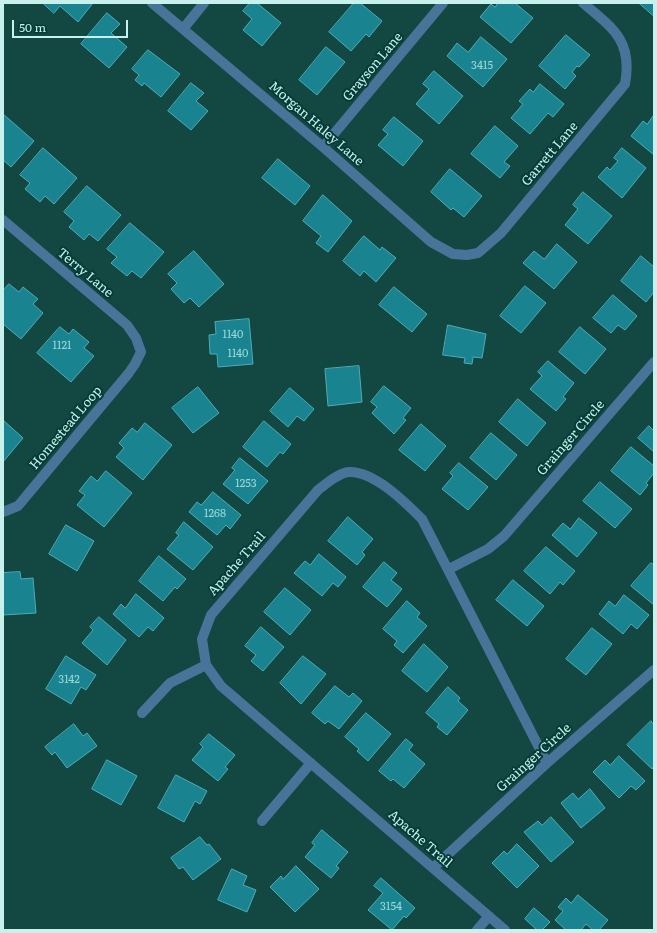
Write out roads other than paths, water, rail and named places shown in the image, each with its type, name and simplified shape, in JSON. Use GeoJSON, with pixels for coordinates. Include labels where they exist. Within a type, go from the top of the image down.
{"type":"FeatureCollection","features":[{"type":"Feature","properties":{"kind":"street","name":"Morgan Haley Lane"},"geometry":{"type":"LineString","coordinates":[[152,3],[323,147],[431,242],[453,254],[467,255]]}},
{"type":"Feature","properties":{"kind":"street"},"geometry":{"type":"LineString","coordinates":[[183,29],[204,3]]}},
{"type":"Feature","properties":{"kind":"street","name":"Grayson Lane"},"geometry":{"type":"LineString","coordinates":[[323,147],[443,3]]}},
{"type":"Feature","properties":{"kind":"street","name":"Garrett Lane"},"geometry":{"type":"LineString","coordinates":[[467,255],[478,253],[501,232],[625,84],[628,68],[626,52],[619,37],[608,24],[583,3]]}},
{"type":"Feature","properties":{"kind":"street","name":"Terry Lane"},"geometry":{"type":"LineString","coordinates":[[3,220],[127,325],[136,338],[141,352]]}},
{"type":"Feature","properties":{"kind":"street","name":"Homestead Loop"},"geometry":{"type":"LineString","coordinates":[[3,512],[18,506],[128,374],[141,352]]}},
{"type":"Feature","properties":{"kind":"street","name":"Grainger Circle"},"geometry":{"type":"LineString","coordinates":[[448,569],[488,549],[504,536],[654,362]]}},
{"type":"Feature","properties":{"kind":"street","name":"Apache Trail"},"geometry":{"type":"LineString","coordinates":[[505,930],[221,686],[206,665],[202,639],[211,615],[318,490],[334,479],[349,472],[373,478],[408,505],[422,519],[546,764]]}},
{"type":"Feature","properties":{"kind":"street"},"geometry":{"type":"LineString","coordinates":[[142,713],[170,683],[206,665]]}},
{"type":"Feature","properties":{"kind":"street","name":"Grainger Circle"},"geometry":{"type":"LineString","coordinates":[[433,868],[546,764],[654,670]]}},
{"type":"Feature","properties":{"kind":"street"},"geometry":{"type":"LineString","coordinates":[[262,821],[311,763]]}},
{"type":"Feature","properties":{"kind":"street"},"geometry":{"type":"LineString","coordinates":[[477,930],[489,916]]}}]}
